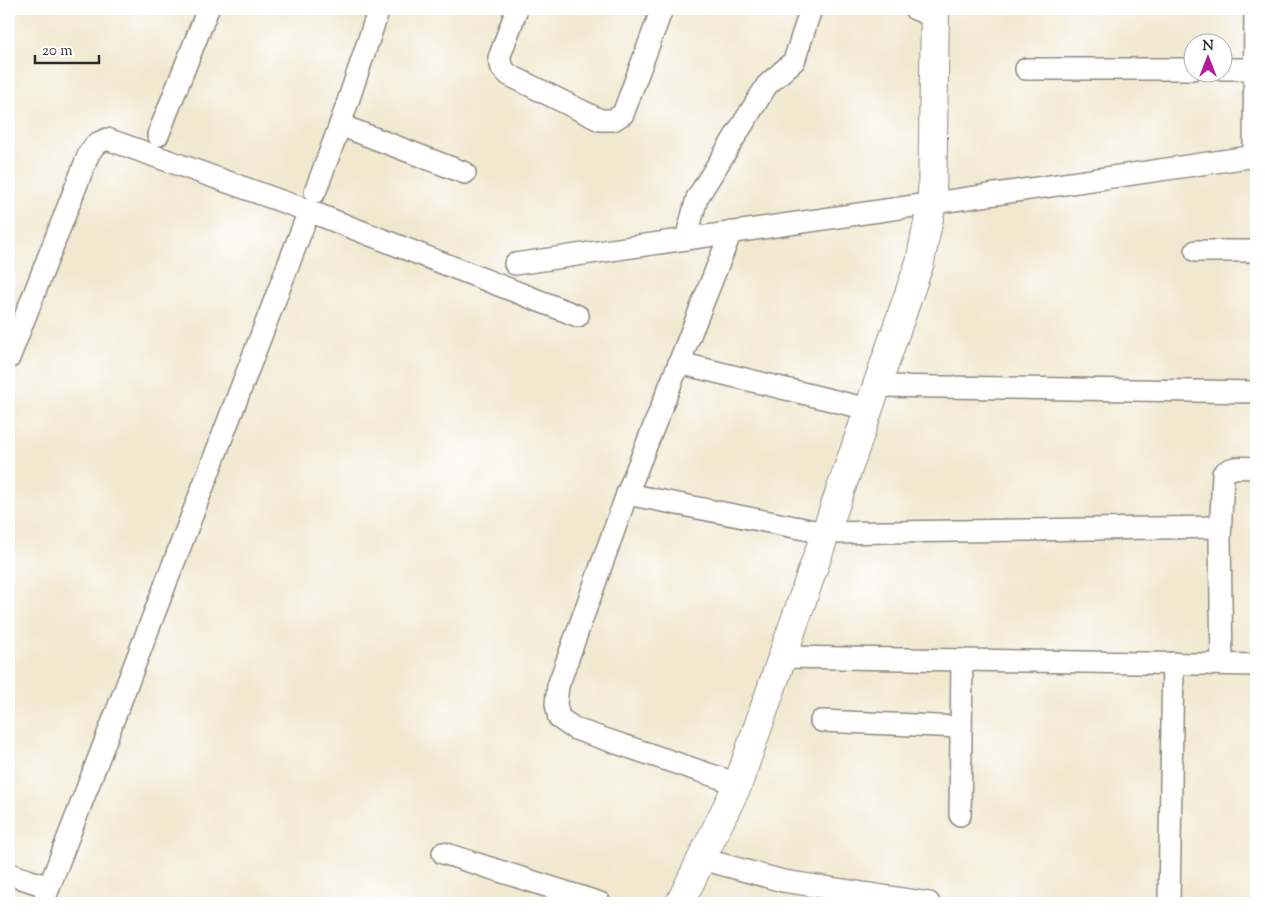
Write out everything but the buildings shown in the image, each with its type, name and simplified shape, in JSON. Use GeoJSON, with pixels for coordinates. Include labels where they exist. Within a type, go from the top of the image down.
{"type":"FeatureCollection","features":[{"type":"Feature","properties":{"kind":"street"},"geometry":{"type":"LineString","coordinates":[[158,135],[208,9]]}},
{"type":"Feature","properties":{"kind":"street"},"geometry":{"type":"LineString","coordinates":[[9,874],[46,895],[312,201],[379,9]]}},
{"type":"Feature","properties":{"kind":"street"},"geometry":{"type":"LineString","coordinates":[[517,9],[499,58],[502,68],[509,75],[600,120],[613,120],[622,114],[662,9]]}},
{"type":"Feature","properties":{"kind":"street"},"geometry":{"type":"LineString","coordinates":[[686,239],[697,198],[767,85],[794,60],[811,9]]}},
{"type":"Feature","properties":{"kind":"street"},"geometry":{"type":"LineString","coordinates":[[515,264],[1255,156],[1255,9]]}},
{"type":"Feature","properties":{"kind":"street"},"geometry":{"type":"LineString","coordinates":[[680,903],[738,784],[920,262],[932,203],[929,12]]}},
{"type":"Feature","properties":{"kind":"street"},"geometry":{"type":"LineString","coordinates":[[1026,69],[1182,69]]}},
{"type":"Feature","properties":{"kind":"street"},"geometry":{"type":"LineString","coordinates":[[1232,69],[1254,69]]}},
{"type":"Feature","properties":{"kind":"street"},"geometry":{"type":"LineString","coordinates":[[340,125],[465,173]]}},
{"type":"Feature","properties":{"kind":"street"},"geometry":{"type":"LineString","coordinates":[[9,358],[89,153],[96,144],[107,139],[312,201],[578,316]]}},
{"type":"Feature","properties":{"kind":"street"},"geometry":{"type":"LineString","coordinates":[[731,232],[627,494],[558,686],[556,704],[559,718],[575,729],[738,784]]}},
{"type":"Feature","properties":{"kind":"street"},"geometry":{"type":"LineString","coordinates":[[1196,251],[1256,251]]}},
{"type":"Feature","properties":{"kind":"street"},"geometry":{"type":"LineString","coordinates":[[680,362],[873,398],[1256,392]]}},
{"type":"Feature","properties":{"kind":"street"},"geometry":{"type":"LineString","coordinates":[[1222,664],[1220,526],[1225,472],[1238,468],[1256,468]]}},
{"type":"Feature","properties":{"kind":"street"},"geometry":{"type":"LineString","coordinates":[[627,494],[825,533],[1220,526]]}},
{"type":"Feature","properties":{"kind":"street"},"geometry":{"type":"LineString","coordinates":[[782,657],[1256,665]]}},
{"type":"Feature","properties":{"kind":"street"},"geometry":{"type":"LineString","coordinates":[[960,816],[962,660]]}},
{"type":"Feature","properties":{"kind":"street"},"geometry":{"type":"LineString","coordinates":[[1169,903],[1173,663]]}},
{"type":"Feature","properties":{"kind":"street"},"geometry":{"type":"LineString","coordinates":[[821,721],[961,727]]}},
{"type":"Feature","properties":{"kind":"street"},"geometry":{"type":"LineString","coordinates":[[443,853],[600,903]]}},
{"type":"Feature","properties":{"kind":"street"},"geometry":{"type":"LineString","coordinates":[[702,858],[783,882],[928,903]]}}]}
